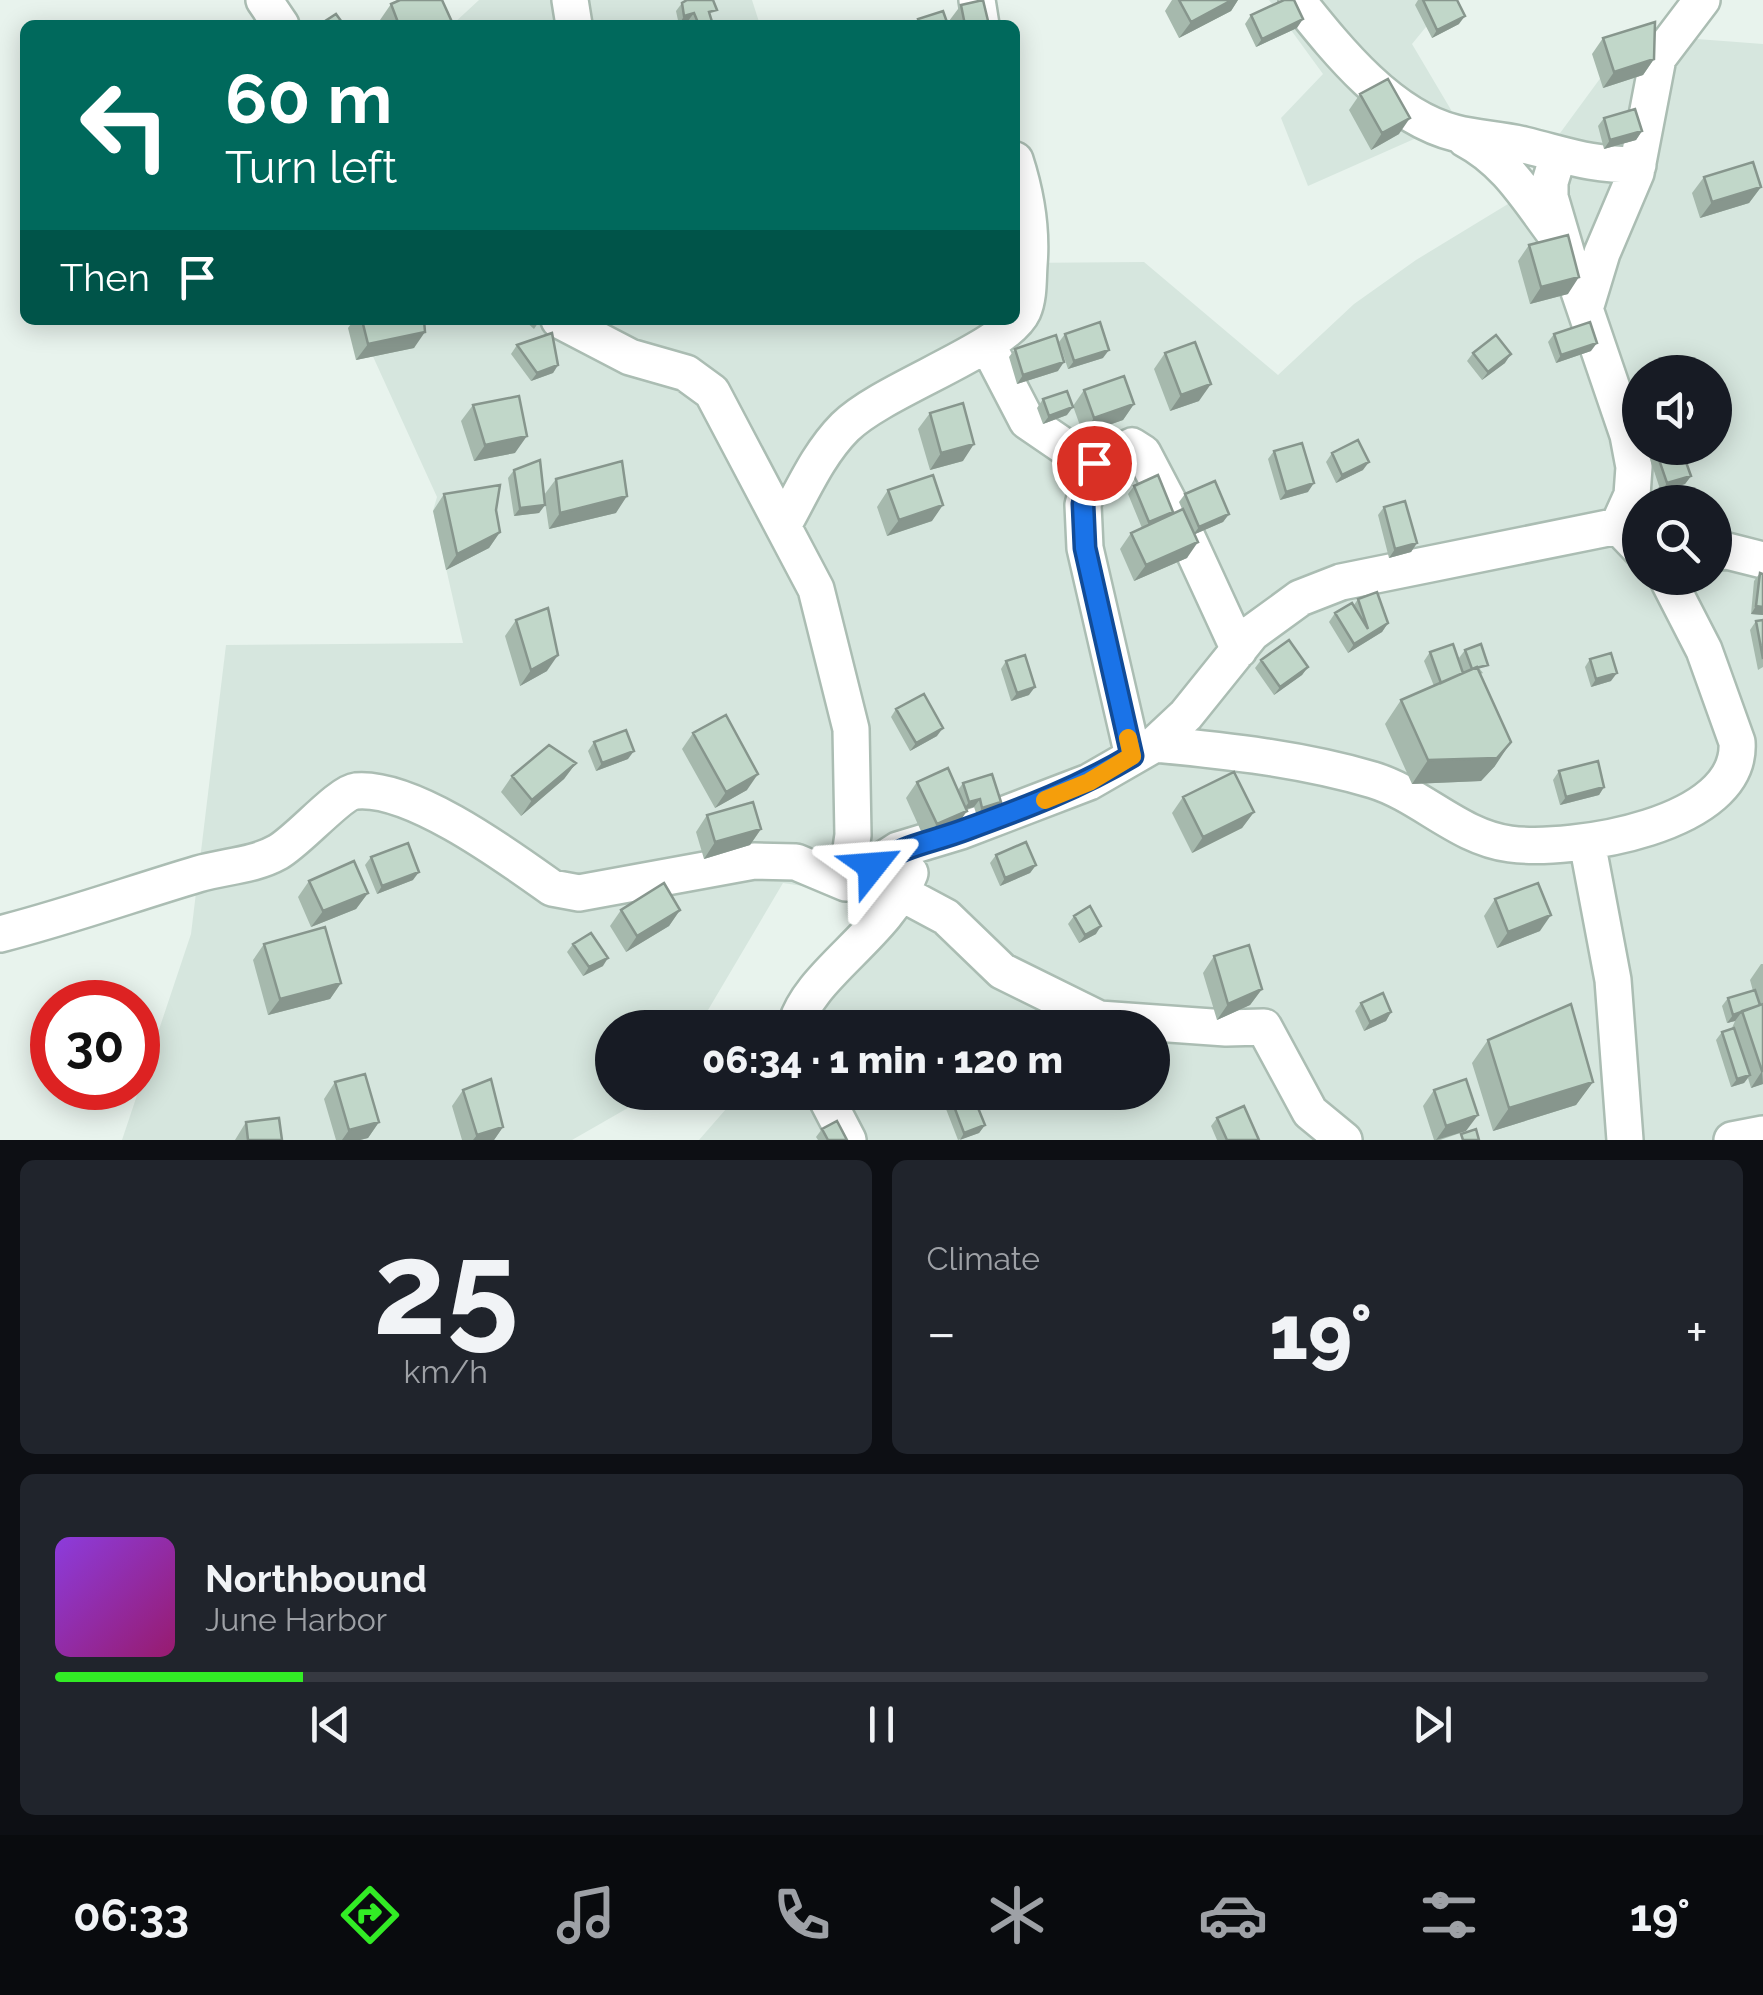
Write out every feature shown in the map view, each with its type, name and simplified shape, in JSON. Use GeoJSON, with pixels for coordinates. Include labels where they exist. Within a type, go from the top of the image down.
{"type":"FeatureCollection","features":[{"type":"Feature","properties":{"kind":"street"},"geometry":{"type":"LineString","coordinates":[[1296,0],[1396,104],[1492,155],[1513,176],[1564,247]]}},
{"type":"Feature","properties":{"kind":"street"},"geometry":{"type":"LineString","coordinates":[[1585,308],[1602,253],[1638,165],[1652,71],[1702,0]]}},
{"type":"Feature","properties":{"kind":"street"},"geometry":{"type":"LineString","coordinates":[[1453,133],[1502,140],[1582,162],[1638,165]]}},
{"type":"Feature","properties":{"kind":"street"},"geometry":{"type":"LineString","coordinates":[[1558,156],[1550,197],[1628,434],[1634,466],[1633,485]]}},
{"type":"Feature","properties":{"kind":"street"},"geometry":{"type":"LineString","coordinates":[[1020,175],[1029,226],[1026,296],[1020,315]]}},
{"type":"Feature","properties":{"kind":"street"},"geometry":{"type":"LineString","coordinates":[[568,325],[630,358],[686,372],[712,392],[784,524],[816,589],[849,713],[853,835],[846,883]]}},
{"type":"Feature","properties":{"kind":"street"},"geometry":{"type":"LineString","coordinates":[[784,524],[827,447],[846,426],[879,400],[988,344],[1012,325]]}},
{"type":"Feature","properties":{"kind":"street"},"geometry":{"type":"LineString","coordinates":[[988,344],[1027,421],[1094,463],[1132,446],[1143,453],[1239,650]]}},
{"type":"Feature","properties":{"kind":"street"},"geometry":{"type":"LineString","coordinates":[[1094,463],[1083,504],[1085,548],[1144,750]]}},
{"type":"Feature","properties":{"kind":"street"},"geometry":{"type":"LineString","coordinates":[[846,883],[898,850],[961,832],[1055,797],[1144,750],[1186,715],[1276,612],[1300,598],[1341,582],[1622,539]]}},
{"type":"Feature","properties":{"kind":"street"},"geometry":{"type":"LineString","coordinates":[[1732,552],[1763,560]]}},
{"type":"Feature","properties":{"kind":"street"},"geometry":{"type":"LineString","coordinates":[[1144,750],[1247,753],[1372,780],[1412,794],[1448,820],[1485,839],[1547,846],[1588,842],[1677,818],[1708,799],[1735,770],[1737,742],[1704,650],[1675,595]]}},
{"type":"Feature","properties":{"kind":"street"},"geometry":{"type":"LineString","coordinates":[[0,934],[63,918],[203,872],[242,866],[277,852],[355,791],[390,796],[450,820],[563,892],[579,893],[780,860],[796,862],[846,883],[886,875],[902,894],[946,917],[1002,971],[1099,1019],[1226,1028],[1264,1026],[1310,1112],[1344,1140]]}},
{"type":"Feature","properties":{"kind":"street"},"geometry":{"type":"LineString","coordinates":[[799,1010],[902,894],[925,840]]}},
{"type":"Feature","properties":{"kind":"street"},"geometry":{"type":"LineString","coordinates":[[1588,842],[1612,980],[1625,1140]]}},
{"type":"Feature","properties":{"kind":"street"},"geometry":{"type":"LineString","coordinates":[[832,1110],[848,1140]]}},
{"type":"Feature","properties":{"kind":"street"},"geometry":{"type":"LineString","coordinates":[[1732,1140],[1763,1134]]}},
{"type":"Feature","properties":{"kind":"shaded area"},"geometry":{"type":"Polygon","coordinates":[[[479,0],[752,0],[758,20],[457,20],[479,0]]]}},
{"type":"Feature","properties":{"kind":"shaded area"},"geometry":{"type":"Polygon","coordinates":[[[1269,0],[1448,0],[1412,44],[1457,120],[1308,186],[1281,118],[1323,74],[1269,0]]]}},
{"type":"Feature","properties":{"kind":"shaded area"},"geometry":{"type":"Polygon","coordinates":[[[1697,39],[1763,44],[1763,1140],[699,1140],[725,1110],[1170,1110],[1170,1010],[797,1010],[893,900],[783,883],[708,1010],[595,1010],[595,1110],[624,1110],[572,1140],[122,1140],[132,1110],[160,1110],[160,1027],[191,934],[226,645],[463,643],[433,511],[437,497],[365,339],[363,325],[1020,325],[1020,263],[1144,262],[1278,375],[1354,304],[1416,260],[1508,204],[1621,50],[1697,39]]]}},
{"type":"Feature","properties":{"kind":"building"},"geometry":{"type":"Polygon","coordinates":[[[400,0],[442,0],[451,20],[397,20],[391,4],[400,0]]]}},
{"type":"Feature","properties":{"kind":"building"},"geometry":{"type":"Polygon","coordinates":[[[713,0],[717,10],[709,12],[711,20],[697,20],[694,13],[684,16],[682,3],[713,0]]]}},
{"type":"Feature","properties":{"kind":"building"},"geometry":{"type":"Polygon","coordinates":[[[983,0],[988,20],[964,20],[961,5],[983,0]]]}},
{"type":"Feature","properties":{"kind":"building"},"geometry":{"type":"Polygon","coordinates":[[[1179,0],[1232,0],[1191,22],[1179,0]]]}},
{"type":"Feature","properties":{"kind":"building"},"geometry":{"type":"Polygon","coordinates":[[[1284,0],[1294,0],[1303,19],[1262,39],[1251,15],[1284,0]]]}},
{"type":"Feature","properties":{"kind":"building"},"geometry":{"type":"Polygon","coordinates":[[[1423,0],[1457,0],[1465,16],[1437,30],[1423,0]]]}},
{"type":"Feature","properties":{"kind":"building"},"geometry":{"type":"Polygon","coordinates":[[[943,11],[946,20],[918,20],[943,11]]]}},
{"type":"Feature","properties":{"kind":"building"},"geometry":{"type":"Polygon","coordinates":[[[1655,22],[1654,59],[1614,72],[1603,38],[1655,22]]]}},
{"type":"Feature","properties":{"kind":"building"},"geometry":{"type":"Polygon","coordinates":[[[1388,79],[1410,118],[1382,133],[1360,94],[1388,79]]]}},
{"type":"Feature","properties":{"kind":"building"},"geometry":{"type":"Polygon","coordinates":[[[1635,109],[1642,131],[1610,140],[1604,118],[1635,109]]]}},
{"type":"Feature","properties":{"kind":"building"},"geometry":{"type":"Polygon","coordinates":[[[1753,162],[1761,187],[1712,202],[1704,177],[1753,162]]]}},
{"type":"Feature","properties":{"kind":"building"},"geometry":{"type":"Polygon","coordinates":[[[1568,235],[1579,277],[1541,287],[1529,245],[1568,235]]]}},
{"type":"Feature","properties":{"kind":"building"},"geometry":{"type":"Polygon","coordinates":[[[1100,322],[1109,350],[1074,361],[1065,334],[1100,322]]]}},
{"type":"Feature","properties":{"kind":"building"},"geometry":{"type":"Polygon","coordinates":[[[1590,322],[1597,343],[1561,355],[1554,334],[1590,322]]]}},
{"type":"Feature","properties":{"kind":"building"},"geometry":{"type":"Polygon","coordinates":[[[363,325],[424,325],[425,332],[368,344],[363,325]]]}},
{"type":"Feature","properties":{"kind":"building"},"geometry":{"type":"Polygon","coordinates":[[[552,333],[558,365],[537,373],[517,345],[552,333]]]}},
{"type":"Feature","properties":{"kind":"building"},"geometry":{"type":"Polygon","coordinates":[[[1056,335],[1064,362],[1023,375],[1015,349],[1056,335]]]}},
{"type":"Feature","properties":{"kind":"building"},"geometry":{"type":"Polygon","coordinates":[[[1496,335],[1511,354],[1488,372],[1473,353],[1496,335]]]}},
{"type":"Feature","properties":{"kind":"building"},"geometry":{"type":"Polygon","coordinates":[[[1195,342],[1211,384],[1181,395],[1165,353],[1195,342]]]}},
{"type":"Feature","properties":{"kind":"building"},"geometry":{"type":"Polygon","coordinates":[[[1124,376],[1134,404],[1094,418],[1084,390],[1124,376]]]}},
{"type":"Feature","properties":{"kind":"building"},"geometry":{"type":"Polygon","coordinates":[[[1067,391],[1073,407],[1049,416],[1043,399],[1067,391]]]}},
{"type":"Feature","properties":{"kind":"building"},"geometry":{"type":"Polygon","coordinates":[[[519,396],[527,436],[485,445],[473,405],[519,396]]]}},
{"type":"Feature","properties":{"kind":"building"},"geometry":{"type":"Polygon","coordinates":[[[963,403],[974,444],[941,453],[930,413],[963,403]]]}},
{"type":"Feature","properties":{"kind":"building"},"geometry":{"type":"Polygon","coordinates":[[[1358,440],[1369,462],[1342,475],[1332,453],[1358,440]]]}},
{"type":"Feature","properties":{"kind":"building"},"geometry":{"type":"Polygon","coordinates":[[[1302,443],[1314,483],[1286,492],[1274,451],[1302,443]]]}},
{"type":"Feature","properties":{"kind":"building"},"geometry":{"type":"Polygon","coordinates":[[[540,460],[545,505],[520,508],[514,470],[540,460]]]}},
{"type":"Feature","properties":{"kind":"building"},"geometry":{"type":"Polygon","coordinates":[[[622,461],[627,496],[560,513],[556,479],[622,461]]]}},
{"type":"Feature","properties":{"kind":"building"},"geometry":{"type":"Polygon","coordinates":[[[1661,465],[1687,465],[1691,476],[1667,483],[1661,465]]]}},
{"type":"Feature","properties":{"kind":"building"},"geometry":{"type":"Polygon","coordinates":[[[933,475],[943,505],[899,520],[888,490],[933,475]]]}},
{"type":"Feature","properties":{"kind":"building"},"geometry":{"type":"Polygon","coordinates":[[[1158,475],[1173,512],[1149,522],[1134,486],[1158,475]]]}},
{"type":"Feature","properties":{"kind":"building"},"geometry":{"type":"Polygon","coordinates":[[[1215,481],[1229,514],[1199,527],[1185,494],[1215,481]]]}},
{"type":"Feature","properties":{"kind":"building"},"geometry":{"type":"Polygon","coordinates":[[[500,485],[496,510],[500,532],[457,554],[444,494],[500,485]]]}},
{"type":"Feature","properties":{"kind":"building"},"geometry":{"type":"Polygon","coordinates":[[[1405,501],[1417,543],[1395,549],[1384,507],[1405,501]]]}},
{"type":"Feature","properties":{"kind":"building"},"geometry":{"type":"Polygon","coordinates":[[[1183,509],[1198,542],[1146,565],[1131,533],[1183,509]]]}},
{"type":"Feature","properties":{"kind":"building"},"geometry":{"type":"Polygon","coordinates":[[[1760,573],[1763,574],[1763,607],[1756,606],[1760,573]]]}},
{"type":"Feature","properties":{"kind":"building"},"geometry":{"type":"Polygon","coordinates":[[[1377,592],[1388,623],[1354,644],[1335,613],[1352,603],[1368,629],[1358,599],[1377,592]]]}},
{"type":"Feature","properties":{"kind":"building"},"geometry":{"type":"Polygon","coordinates":[[[548,608],[558,655],[531,670],[516,620],[548,608]]]}},
{"type":"Feature","properties":{"kind":"building"},"geometry":{"type":"Polygon","coordinates":[[[1763,620],[1763,659],[1756,621],[1763,620]]]}},
{"type":"Feature","properties":{"kind":"building"},"geometry":{"type":"Polygon","coordinates":[[[1289,640],[1308,667],[1280,687],[1261,660],[1289,640]]]}},
{"type":"Feature","properties":{"kind":"building"},"geometry":{"type":"Polygon","coordinates":[[[1453,644],[1463,673],[1441,683],[1430,652],[1453,644]]]}},
{"type":"Feature","properties":{"kind":"building"},"geometry":{"type":"Polygon","coordinates":[[[1481,644],[1488,665],[1472,669],[1465,650],[1481,644]]]}},
{"type":"Feature","properties":{"kind":"building"},"geometry":{"type":"Polygon","coordinates":[[[1611,653],[1617,673],[1596,679],[1590,659],[1611,653]]]}},
{"type":"Feature","properties":{"kind":"building"},"geometry":{"type":"Polygon","coordinates":[[[1025,655],[1035,687],[1017,693],[1006,661],[1025,655]]]}},
{"type":"Feature","properties":{"kind":"building"},"geometry":{"type":"Polygon","coordinates":[[[1477,667],[1511,742],[1497,758],[1428,760],[1401,700],[1477,667]]]}},
{"type":"Feature","properties":{"kind":"building"},"geometry":{"type":"Polygon","coordinates":[[[924,694],[943,728],[916,743],[896,709],[924,694]]]}},
{"type":"Feature","properties":{"kind":"building"},"geometry":{"type":"Polygon","coordinates":[[[726,715],[758,774],[726,792],[693,733],[726,715]]]}},
{"type":"Feature","properties":{"kind":"building"},"geometry":{"type":"Polygon","coordinates":[[[626,730],[634,751],[602,763],[594,742],[626,730]]]}},
{"type":"Feature","properties":{"kind":"building"},"geometry":{"type":"Polygon","coordinates":[[[549,745],[576,763],[532,800],[512,776],[549,745]]]}},
{"type":"Feature","properties":{"kind":"building"},"geometry":{"type":"Polygon","coordinates":[[[1598,761],[1604,787],[1566,797],[1559,771],[1598,761]]]}},
{"type":"Feature","properties":{"kind":"building"},"geometry":{"type":"Polygon","coordinates":[[[948,768],[967,811],[937,824],[917,782],[948,768]]]}},
{"type":"Feature","properties":{"kind":"building"},"geometry":{"type":"Polygon","coordinates":[[[1234,772],[1254,812],[1203,837],[1183,797],[1234,772]]]}},
{"type":"Feature","properties":{"kind":"building"},"geometry":{"type":"Polygon","coordinates":[[[992,774],[1001,802],[982,808],[980,799],[969,802],[963,783],[992,774]]]}},
{"type":"Feature","properties":{"kind":"building"},"geometry":{"type":"Polygon","coordinates":[[[753,802],[761,829],[715,842],[707,815],[753,802]]]}},
{"type":"Feature","properties":{"kind":"building"},"geometry":{"type":"Polygon","coordinates":[[[1026,842],[1036,865],[1005,878],[996,855],[1026,842]]]}},
{"type":"Feature","properties":{"kind":"building"},"geometry":{"type":"Polygon","coordinates":[[[408,843],[419,872],[382,886],[371,857],[408,843]]]}},
{"type":"Feature","properties":{"kind":"building"},"geometry":{"type":"Polygon","coordinates":[[[354,861],[368,893],[323,911],[309,881],[354,861]]]}},
{"type":"Feature","properties":{"kind":"building"},"geometry":{"type":"Polygon","coordinates":[[[664,883],[680,910],[637,936],[621,910],[664,883]]]}},
{"type":"Feature","properties":{"kind":"building"},"geometry":{"type":"Polygon","coordinates":[[[1538,883],[1551,915],[1508,932],[1495,899],[1538,883]]]}},
{"type":"Feature","properties":{"kind":"building"},"geometry":{"type":"Polygon","coordinates":[[[1090,906],[1101,926],[1085,935],[1074,916],[1090,906]]]}},
{"type":"Feature","properties":{"kind":"building"},"geometry":{"type":"Polygon","coordinates":[[[325,927],[341,983],[280,999],[264,944],[325,927]]]}},
{"type":"Feature","properties":{"kind":"building"},"geometry":{"type":"Polygon","coordinates":[[[591,933],[608,958],[589,967],[573,944],[591,933]]]}},
{"type":"Feature","properties":{"kind":"building"},"geometry":{"type":"Polygon","coordinates":[[[1249,945],[1262,989],[1228,1004],[1214,956],[1249,945]]]}},
{"type":"Feature","properties":{"kind":"building"},"geometry":{"type":"Polygon","coordinates":[[[1755,990],[1760,1005],[1733,1015],[1728,998],[1755,990]]]}},
{"type":"Feature","properties":{"kind":"building"},"geometry":{"type":"Polygon","coordinates":[[[1383,993],[1391,1012],[1370,1022],[1361,1003],[1383,993]]]}},
{"type":"Feature","properties":{"kind":"building"},"geometry":{"type":"Polygon","coordinates":[[[1571,1004],[1593,1082],[1509,1108],[1488,1040],[1571,1004]]]}},
{"type":"Feature","properties":{"kind":"building"},"geometry":{"type":"Polygon","coordinates":[[[1763,1004],[1763,1071],[1762,1071],[1742,1011],[1763,1004]]]}},
{"type":"Feature","properties":{"kind":"building"},"geometry":{"type":"Polygon","coordinates":[[[1734,1028],[1750,1075],[1737,1079],[1722,1032],[1734,1028]]]}},
{"type":"Feature","properties":{"kind":"building"},"geometry":{"type":"Polygon","coordinates":[[[365,1074],[379,1122],[349,1130],[335,1082],[365,1074]]]}},
{"type":"Feature","properties":{"kind":"building"},"geometry":{"type":"Polygon","coordinates":[[[491,1079],[503,1127],[477,1135],[463,1090],[491,1079]]]}},
{"type":"Feature","properties":{"kind":"building"},"geometry":{"type":"Polygon","coordinates":[[[1466,1079],[1478,1115],[1446,1126],[1434,1090],[1466,1079]]]}},
{"type":"Feature","properties":{"kind":"building"},"geometry":{"type":"Polygon","coordinates":[[[1244,1106],[1259,1140],[1227,1140],[1217,1118],[1244,1106]]]}},
{"type":"Feature","properties":{"kind":"building"},"geometry":{"type":"Polygon","coordinates":[[[955,1110],[979,1110],[985,1125],[964,1133],[955,1110]]]}},
{"type":"Feature","properties":{"kind":"building"},"geometry":{"type":"Polygon","coordinates":[[[279,1118],[282,1140],[248,1140],[246,1122],[279,1118]]]}},
{"type":"Feature","properties":{"kind":"building"},"geometry":{"type":"Polygon","coordinates":[[[837,1121],[847,1140],[828,1140],[822,1129],[837,1121]]]}},
{"type":"Feature","properties":{"kind":"building"},"geometry":{"type":"Polygon","coordinates":[[[1476,1129],[1479,1140],[1463,1140],[1461,1134],[1476,1129]]]}},
{"type":"Feature","properties":{"kind":"slow traffic"},"geometry":{"type":"LineString","coordinates":[[1045,800],[1089,782],[1132,756],[1128,738]]}},
{"type":"Feature","properties":{"kind":"route"},"geometry":{"type":"LineString","coordinates":[[872,866],[898,850],[961,832],[1055,797],[1132,756],[1085,548],[1083,504],[1094,463]]}}]}
